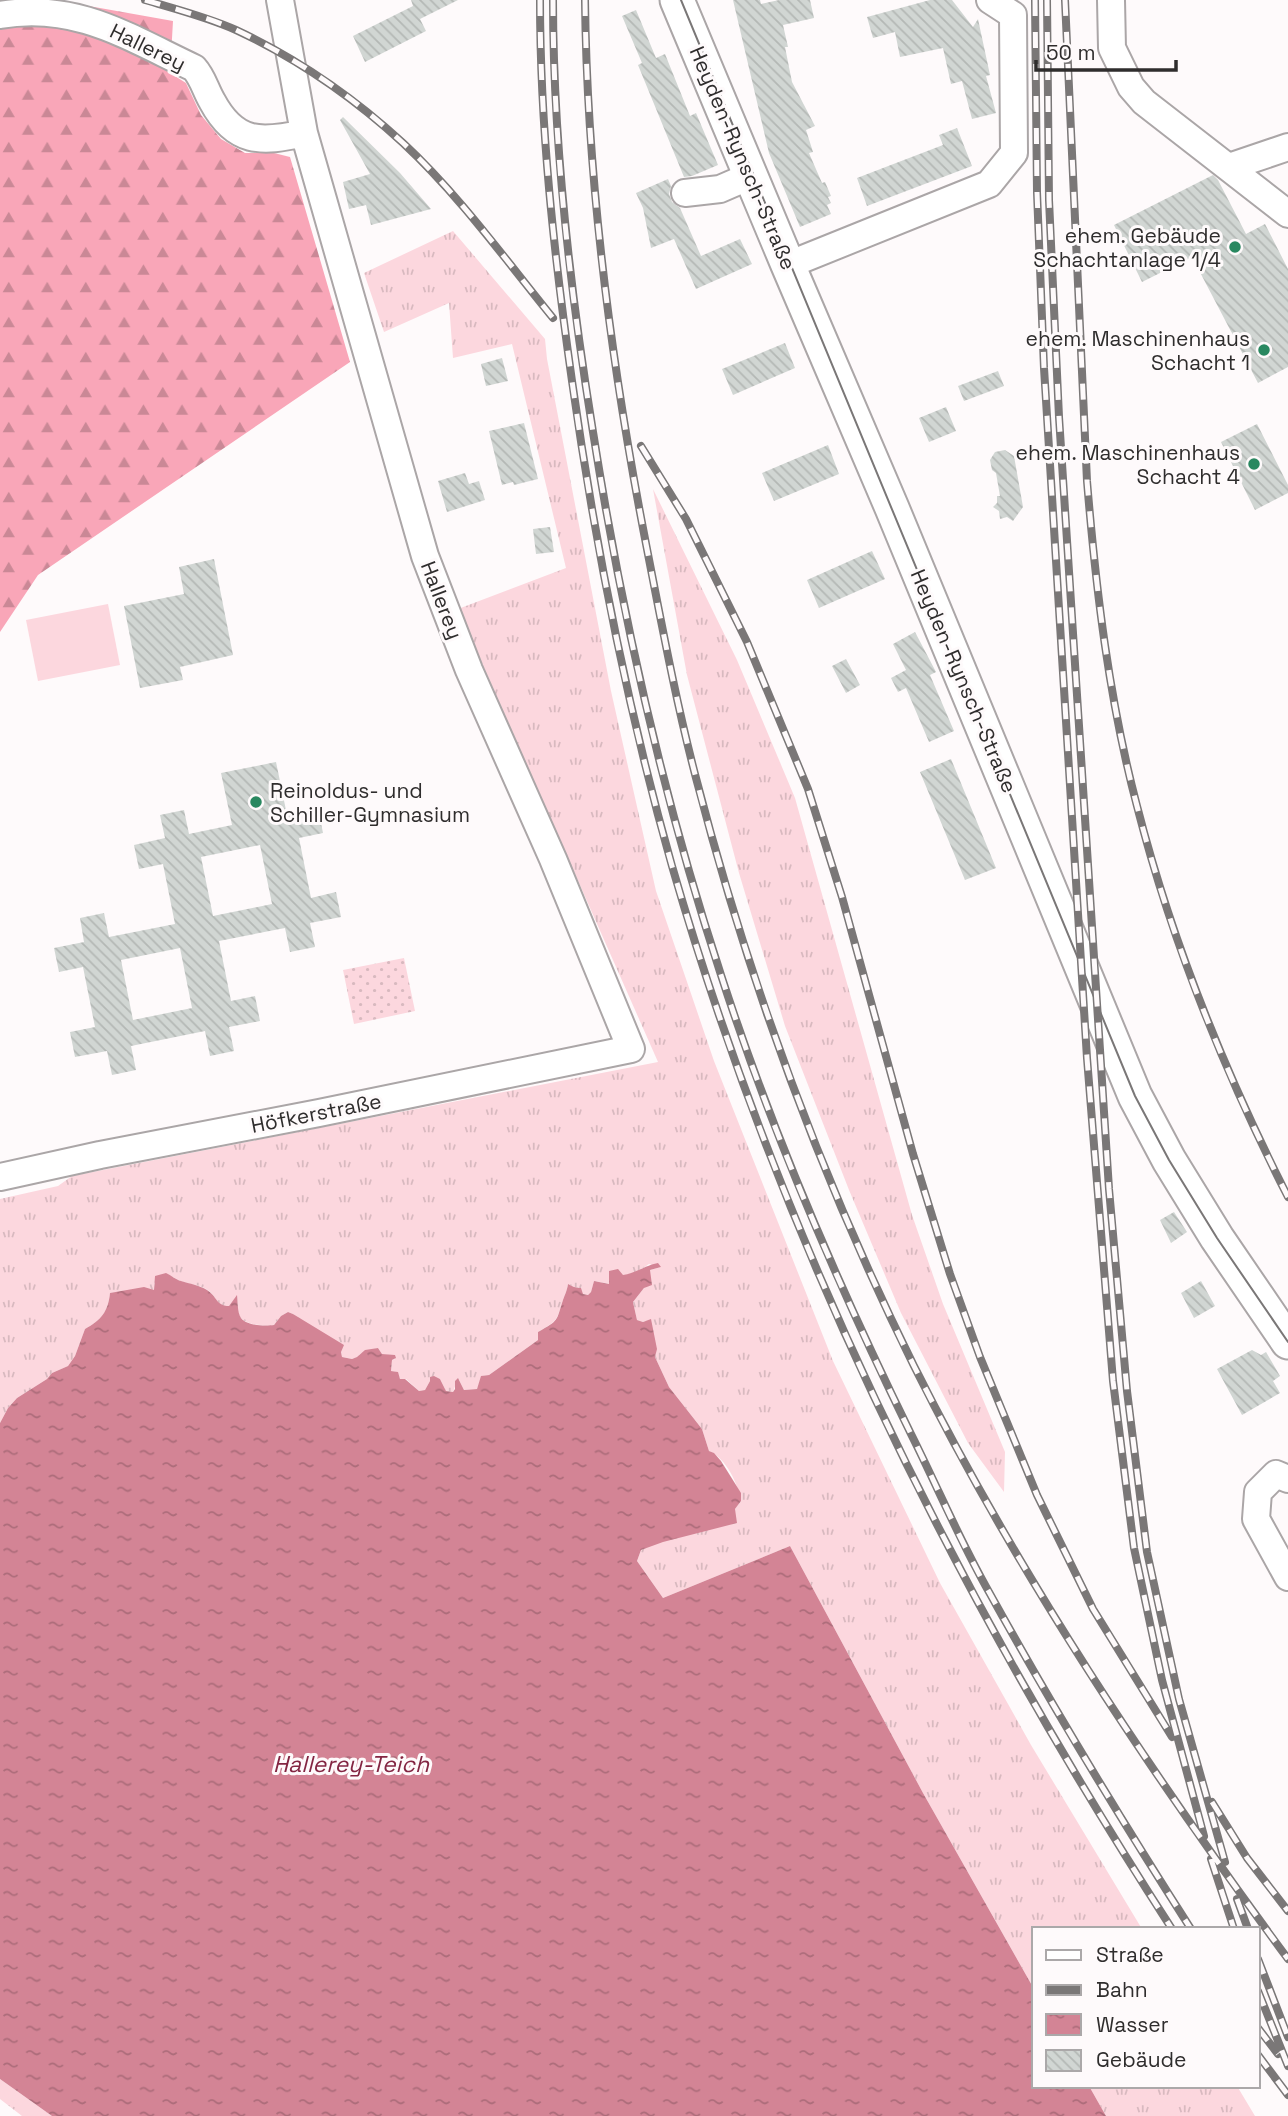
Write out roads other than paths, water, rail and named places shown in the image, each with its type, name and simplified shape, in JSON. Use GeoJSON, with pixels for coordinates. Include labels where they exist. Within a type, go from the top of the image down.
{"type":"FeatureCollection","features":[{"type":"Feature","properties":{"kind":"main road","name":"Heyden-Rynsch-Straße"},"geometry":{"type":"LineString","coordinates":[[677,0],[1136,1096],[1169,1160],[1217,1238],[1288,1342]]}},
{"type":"Feature","properties":{"kind":"street","name":"Hallerey"},"geometry":{"type":"LineString","coordinates":[[280,0],[304,133],[425,556],[469,670],[553,859],[631,1049]]}},
{"type":"Feature","properties":{"kind":"street"},"geometry":{"type":"LineString","coordinates":[[1111,0],[1112,48],[1131,87],[1144,102],[1288,214]]}},
{"type":"Feature","properties":{"kind":"street"},"geometry":{"type":"LineString","coordinates":[[788,265],[989,184],[1014,153],[1013,15],[997,5]]}},
{"type":"Feature","properties":{"kind":"street","name":"Hallerey"},"geometry":{"type":"LineString","coordinates":[[0,15],[45,11],[96,22],[194,68],[202,77],[210,99],[224,122],[243,135],[276,139],[304,133]]}},
{"type":"Feature","properties":{"kind":"street"},"geometry":{"type":"LineString","coordinates":[[1229,167],[1288,147]]}},
{"type":"Feature","properties":{"kind":"street"},"geometry":{"type":"LineString","coordinates":[[685,193],[720,189],[750,176]]}},
{"type":"Feature","properties":{"kind":"street","name":"Höfkerstraße"},"geometry":{"type":"LineString","coordinates":[[0,1177],[631,1049]]}},
{"type":"Feature","properties":{"kind":"street"},"geometry":{"type":"LineString","coordinates":[[1288,1479],[1276,1474],[1258,1492],[1256,1519],[1288,1577]]}},
{"type":"Feature","properties":{"kind":"water","name":"Hallerey-Teich"},"geometry":{"type":"Polygon","coordinates":[[[658,1263],[661,1267],[650,1270],[652,1285],[644,1288],[633,1302],[637,1320],[643,1322],[651,1319],[657,1349],[655,1357],[669,1387],[702,1429],[709,1451],[721,1461],[741,1493],[741,1501],[735,1509],[737,1523],[641,1550],[637,1561],[663,1598],[790,1546],[923,1793],[1032,1985],[1032,2088],[1090,2088],[1106,2116],[52,2116],[0,2079],[0,1423],[8,1408],[17,1398],[52,1373],[68,1366],[75,1356],[85,1329],[99,1319],[108,1305],[110,1293],[144,1287],[154,1290],[155,1276],[166,1273],[204,1288],[225,1306],[229,1306],[237,1295],[240,1316],[247,1323],[274,1325],[288,1312],[344,1345],[342,1357],[352,1359],[365,1350],[378,1348],[382,1354],[395,1355],[391,1371],[398,1372],[400,1379],[405,1379],[419,1391],[425,1390],[430,1377],[434,1376],[440,1379],[446,1391],[453,1392],[458,1378],[464,1390],[477,1389],[481,1376],[489,1375],[538,1340],[538,1332],[558,1317],[568,1284],[581,1288],[583,1294],[588,1295],[594,1281],[609,1284],[609,1271],[618,1269],[623,1275],[658,1263]]]}},
{"type":"Feature","properties":{"kind":"tram line"},"geometry":{"type":"LineString","coordinates":[[681,0],[1135,1096],[1169,1160],[1217,1238],[1288,1342]]}},
{"type":"Feature","properties":{"kind":"railway"},"geometry":{"type":"LineString","coordinates":[[145,0],[214,21],[259,41],[303,66],[365,110],[403,143],[443,184],[553,318]]}},
{"type":"Feature","properties":{"kind":"railway"},"geometry":{"type":"LineString","coordinates":[[540,0],[542,96],[554,238],[591,503],[641,746],[672,866],[716,1006],[766,1145],[822,1281],[883,1416],[1019,1677],[1171,1927]]}},
{"type":"Feature","properties":{"kind":"railway"},"geometry":{"type":"LineString","coordinates":[[553,0],[556,109],[564,217],[577,325],[604,501],[646,706],[681,841],[721,975],[762,1092],[808,1208],[858,1322],[958,1533],[1062,1719],[1190,1927]]}},
{"type":"Feature","properties":{"kind":"railway"},"geometry":{"type":"LineString","coordinates":[[585,0],[596,207],[634,482],[696,778],[739,929],[790,1078],[848,1224],[880,1296],[914,1366],[997,1521],[1136,1744],[1288,1959]]}},
{"type":"Feature","properties":{"kind":"railway"},"geometry":{"type":"LineString","coordinates":[[1035,0],[1037,192],[1044,368],[1087,1058],[1113,1381],[1134,1548],[1162,1680],[1204,1836]]}},
{"type":"Feature","properties":{"kind":"railway"},"geometry":{"type":"LineString","coordinates":[[1047,0],[1049,200],[1059,417],[1109,1189],[1127,1391],[1147,1552],[1179,1699],[1225,1862]]}},
{"type":"Feature","properties":{"kind":"railway"},"geometry":{"type":"LineString","coordinates":[[1065,0],[1087,481],[1099,604],[1111,685],[1137,806],[1183,957],[1221,1054],[1288,1197]]}},
{"type":"Feature","properties":{"kind":"railway"},"geometry":{"type":"LineString","coordinates":[[641,446],[686,519],[747,642],[808,789],[842,897],[913,1154],[950,1274],[980,1357],[1037,1495],[1093,1609],[1172,1737]]}},
{"type":"Feature","properties":{"kind":"railway"},"geometry":{"type":"LineString","coordinates":[[1212,1802],[1247,1858],[1288,1911]]}},
{"type":"Feature","properties":{"kind":"railway"},"geometry":{"type":"LineString","coordinates":[[1211,1859],[1233,1927]]}},
{"type":"Feature","properties":{"kind":"railway"},"geometry":{"type":"LineString","coordinates":[[1237,1899],[1247,1927]]}},
{"type":"Feature","properties":{"kind":"railway"},"geometry":{"type":"LineString","coordinates":[[1260,1964],[1288,2037]]}},
{"type":"Feature","properties":{"kind":"railway"},"geometry":{"type":"LineString","coordinates":[[1260,1996],[1288,2066]]}},
{"type":"Feature","properties":{"kind":"railway"},"geometry":{"type":"LineString","coordinates":[[1260,2031],[1278,2054]]}},
{"type":"Feature","properties":{"kind":"railway"},"geometry":{"type":"LineString","coordinates":[[1260,2058],[1288,2095]]}},
{"type":"Feature","properties":{"kind":"place","name":"ehem. Gebäude Schachtanlage 1/4"},"geometry":{"type":"Point","coordinates":[1235,247]}},
{"type":"Feature","properties":{"kind":"place","name":"ehem. Maschinenhaus Schacht 1"},"geometry":{"type":"Point","coordinates":[1264,350]}},
{"type":"Feature","properties":{"kind":"place","name":"ehem. Maschinenhaus Schacht 4"},"geometry":{"type":"Point","coordinates":[1254,464]}},
{"type":"Feature","properties":{"kind":"place","name":"Reinoldus- und Schiller-Gymnasium"},"geometry":{"type":"Point","coordinates":[256,802]}}]}
